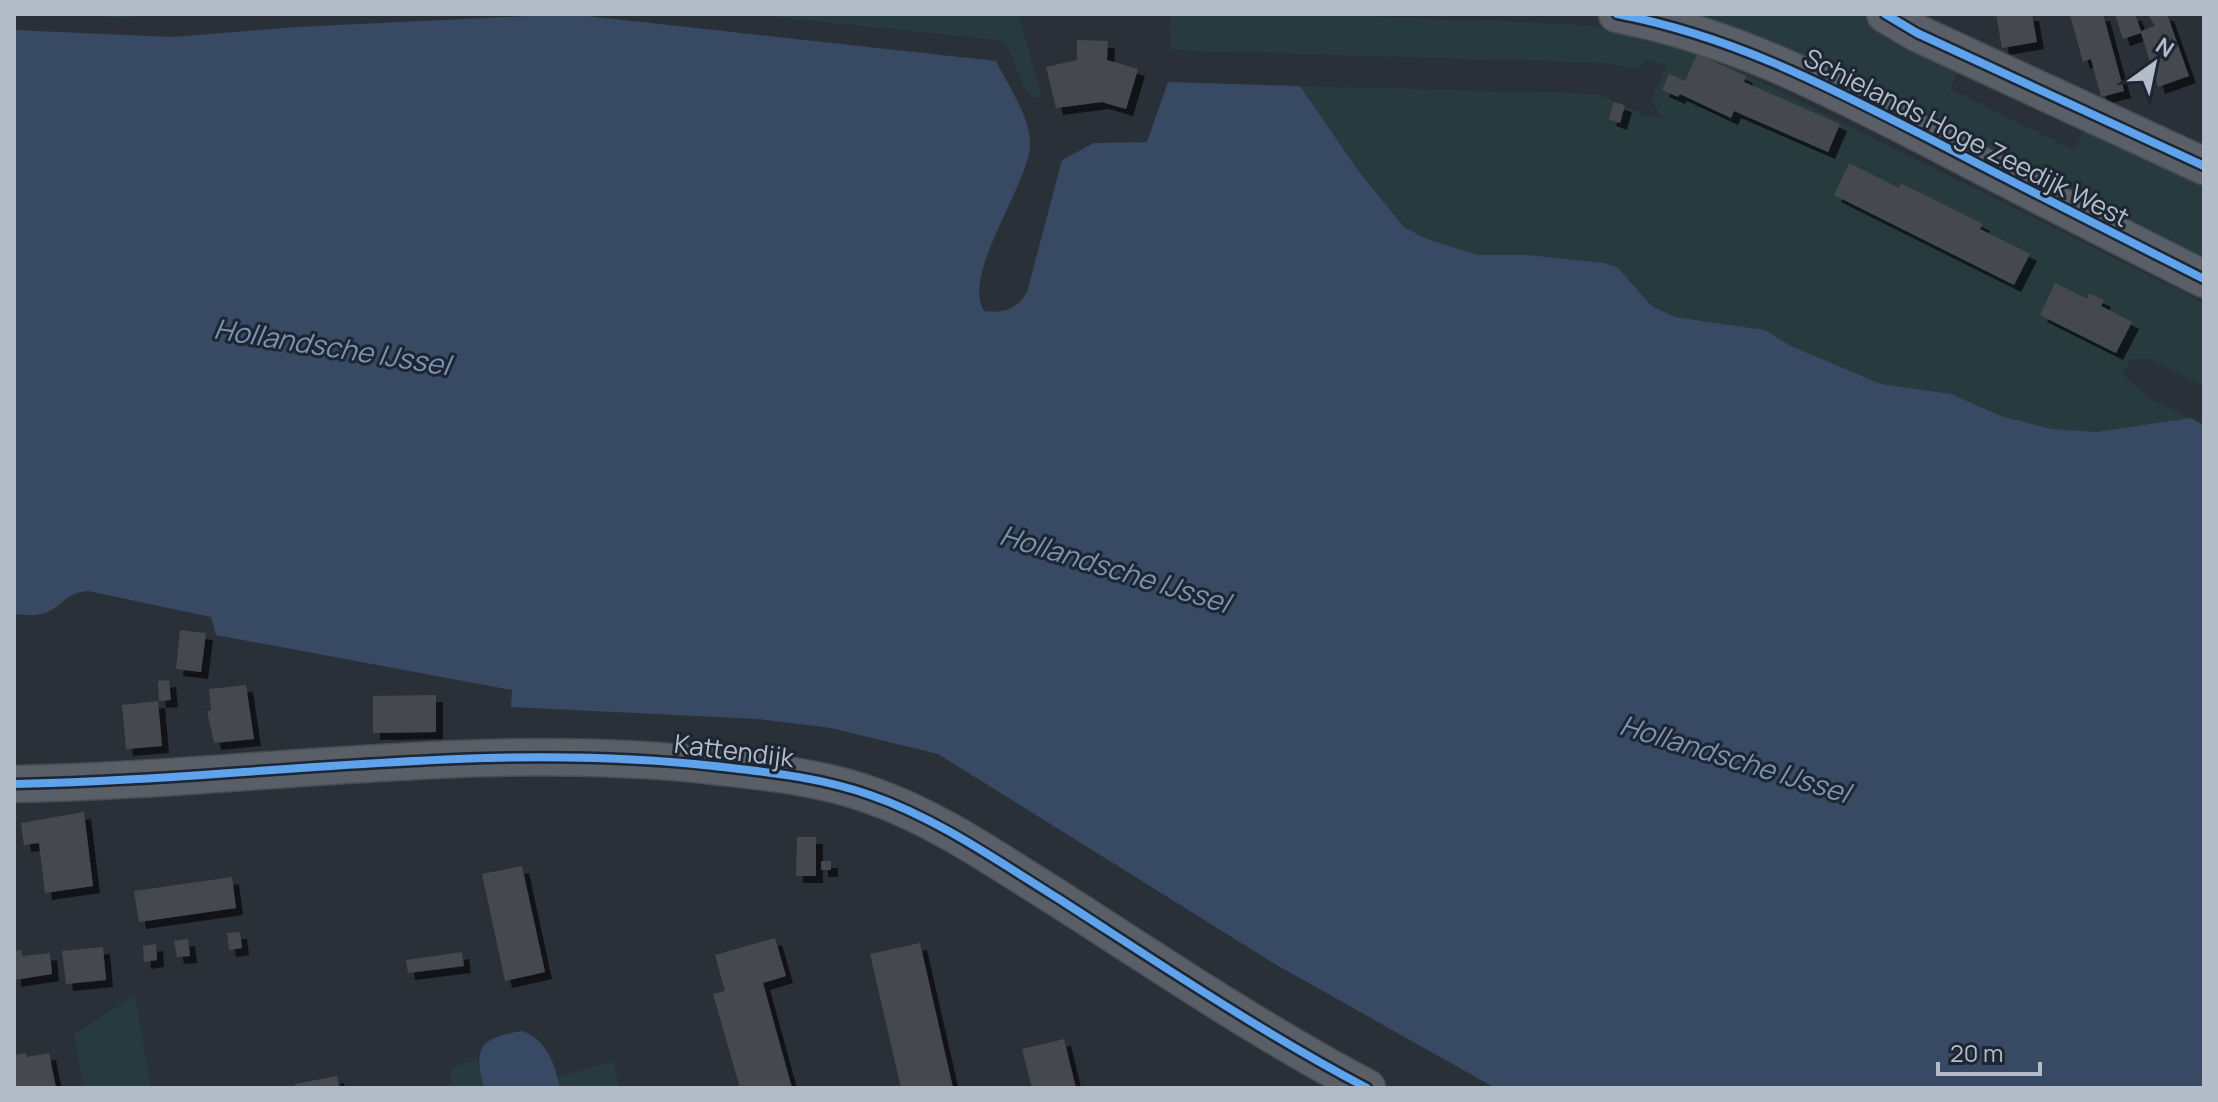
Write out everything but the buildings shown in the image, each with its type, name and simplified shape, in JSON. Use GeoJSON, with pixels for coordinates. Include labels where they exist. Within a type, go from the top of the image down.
{"type":"FeatureCollection","features":[{"type":"Feature","properties":{"kind":"street","name":"Schielands Hoge Zeedijk West"},"geometry":{"type":"LineString","coordinates":[[1617,14],[1676,25],[1750,51],[1839,92],[2204,279]]}},
{"type":"Feature","properties":{"kind":"street"},"geometry":{"type":"LineString","coordinates":[[1885,14],[1917,33],[2204,166]]}},
{"type":"Feature","properties":{"kind":"street","name":"Kattendijk"},"geometry":{"type":"LineString","coordinates":[[14,784],[364,762],[595,758],[656,760],[770,773],[829,784],[871,795],[970,843],[1203,991],[1367,1088]]}},
{"type":"Feature","properties":{"kind":"green space"},"geometry":{"type":"Polygon","coordinates":[[[59,14],[193,14],[118,18],[59,14]]]}},
{"type":"Feature","properties":{"kind":"green space"},"geometry":{"type":"Polygon","coordinates":[[[745,14],[1019,14],[1041,97],[1032,97],[1026,91],[1010,53],[999,40],[745,14]]]}},
{"type":"Feature","properties":{"kind":"green space"},"geometry":{"type":"Polygon","coordinates":[[[1170,14],[1360,16],[1554,23],[1633,32],[1685,44],[2204,303],[2204,386],[2150,359],[2131,359],[2123,375],[2151,399],[2190,418],[2096,432],[2052,429],[2001,416],[1950,394],[1881,384],[1791,346],[1765,330],[1675,317],[1653,306],[1618,268],[1605,263],[1528,255],[1478,255],[1427,239],[1405,227],[1357,169],[1300,86],[1598,94],[1645,116],[1662,118],[1651,99],[1667,66],[1647,60],[1639,69],[1604,63],[1171,50],[1170,14]]]}},
{"type":"Feature","properties":{"kind":"green space"},"geometry":{"type":"Polygon","coordinates":[[[1683,14],[1860,14],[1958,70],[1950,89],[2074,150],[2086,127],[2204,180],[2204,269],[1683,14]]]}},
{"type":"Feature","properties":{"kind":"green space"},"geometry":{"type":"Polygon","coordinates":[[[135,995],[151,1088],[84,1088],[74,1034],[135,995]]]}},
{"type":"Feature","properties":{"kind":"green space"},"geometry":{"type":"Polygon","coordinates":[[[477,1059],[484,1088],[444,1088],[451,1082],[451,1068],[477,1059]]]}},
{"type":"Feature","properties":{"kind":"green space"},"geometry":{"type":"Polygon","coordinates":[[[613,1061],[620,1088],[560,1088],[558,1077],[613,1061]]]}},
{"type":"Feature","properties":{"kind":"water","name":"Hollandsche IJssel"},"geometry":{"type":"Polygon","coordinates":[[[569,14],[996,61],[1023,114],[1030,147],[1027,163],[981,276],[979,295],[984,311],[1009,309],[1019,303],[1027,292],[1062,160],[1094,143],[1147,142],[1168,82],[1300,86],[1357,169],[1404,227],[1427,239],[1478,255],[1528,255],[1605,263],[1618,268],[1652,306],[1675,317],[1765,330],[1791,346],[1881,384],[1951,394],[2001,416],[2052,429],[2096,432],[2190,418],[2204,425],[2204,1088],[1495,1088],[1275,964],[938,754],[831,728],[758,719],[511,707],[512,690],[216,635],[211,617],[88,591],[69,597],[42,614],[14,614],[14,30],[172,37],[297,27],[569,14]]]}},
{"type":"Feature","properties":{"kind":"water"},"geometry":{"type":"Polygon","coordinates":[[[522,1031],[544,1047],[560,1088],[484,1088],[479,1062],[483,1046],[497,1037],[522,1031]]]}},
{"type":"Feature","properties":{"kind":"cycle path"},"geometry":{"type":"LineString","coordinates":[[1617,14],[1702,36],[1782,66],[2204,279]]}},
{"type":"Feature","properties":{"kind":"cycle path"},"geometry":{"type":"LineString","coordinates":[[1885,14],[1917,33],[2204,166]]}},
{"type":"Feature","properties":{"kind":"cycle path"},"geometry":{"type":"LineString","coordinates":[[14,784],[452,759],[539,757],[627,759],[714,766],[832,784],[870,795],[943,828],[1250,1021],[1367,1088]]}}]}
